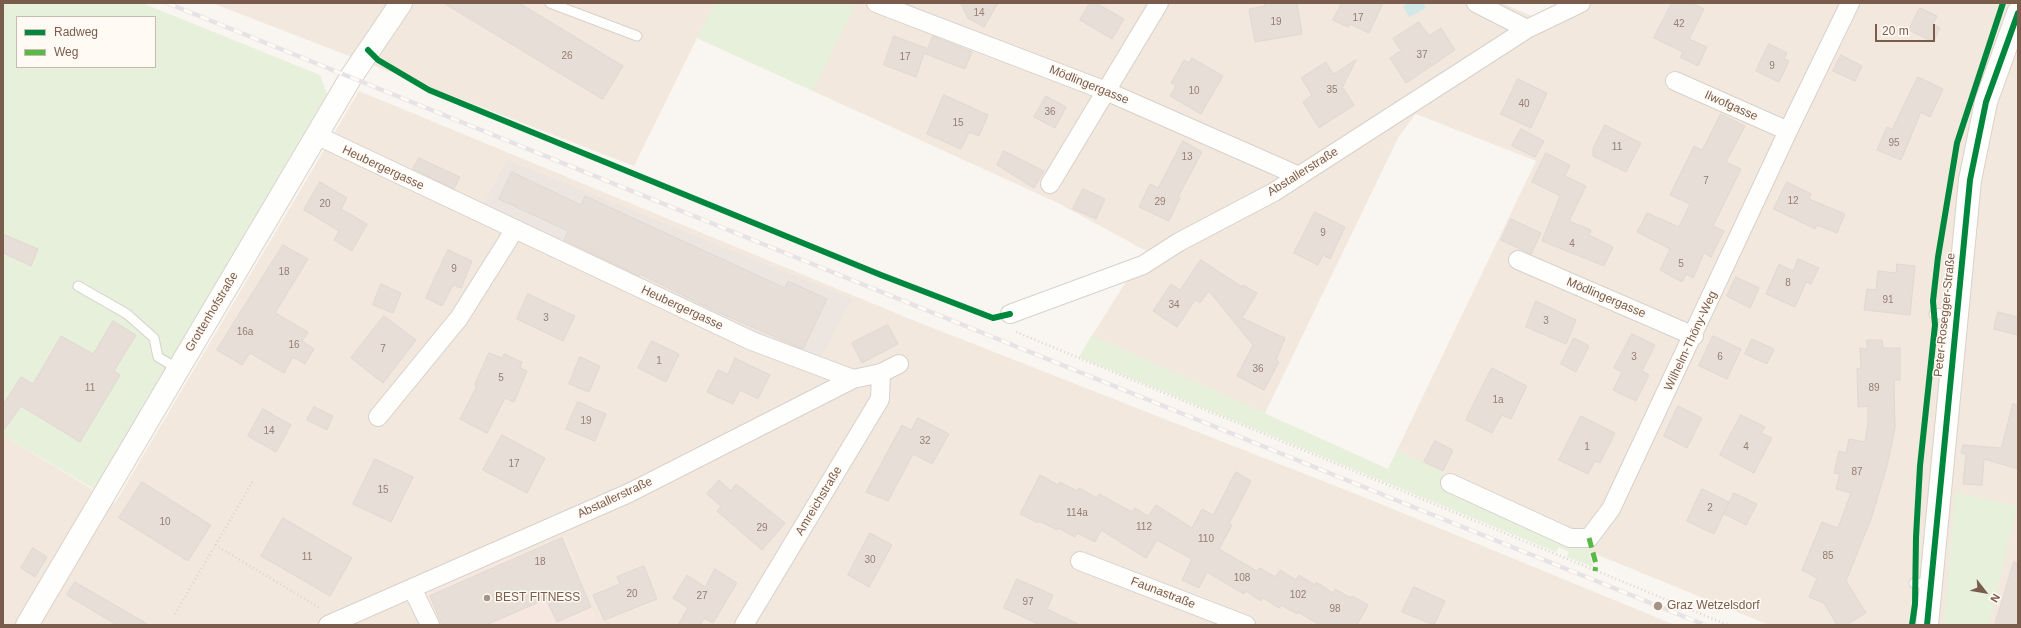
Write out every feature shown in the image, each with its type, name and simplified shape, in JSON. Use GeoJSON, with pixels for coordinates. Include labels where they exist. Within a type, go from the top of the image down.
{"type":"FeatureCollection","features":[{"type":"Feature","properties":{"kind":"main road","name":"Grottenhofstraße"},"geometry":{"type":"LineString","coordinates":[[27,625],[316,135],[364,57],[401,3]]}},
{"type":"Feature","properties":{"kind":"main road","name":"Peter-Rosegger-Straße"},"geometry":{"type":"LineString","coordinates":[[1927,625],[1923,583],[1956,313],[1970,180],[1986,102],[2018,13]]}},
{"type":"Feature","properties":{"kind":"street","name":"Mödlingergasse"},"geometry":{"type":"LineString","coordinates":[[876,3],[1106,91],[1299,176]]}},
{"type":"Feature","properties":{"kind":"street"},"geometry":{"type":"LineString","coordinates":[[1050,184],[1159,3]]}},
{"type":"Feature","properties":{"kind":"street"},"geometry":{"type":"LineString","coordinates":[[1476,3],[1527,29]]}},
{"type":"Feature","properties":{"kind":"street","name":"Abstallerstraße"},"geometry":{"type":"LineString","coordinates":[[1010,314],[1143,265],[1179,242],[1274,192],[1527,29],[1581,3]]}},
{"type":"Feature","properties":{"kind":"street","name":"Wilhelm-Thöny-Weg"},"geometry":{"type":"LineString","coordinates":[[1450,483],[1570,538],[1589,538],[1611,509],[1694,336],[1788,131],[1850,3]]}},
{"type":"Feature","properties":{"kind":"street","name":"Ilwofgasse"},"geometry":{"type":"LineString","coordinates":[[1675,81],[1788,131]]}},
{"type":"Feature","properties":{"kind":"street","name":"Heubergergasse"},"geometry":{"type":"LineString","coordinates":[[316,135],[752,341],[853,379]]}},
{"type":"Feature","properties":{"kind":"street"},"geometry":{"type":"LineString","coordinates":[[378,418],[459,318],[515,229]]}},
{"type":"Feature","properties":{"kind":"street","name":"Mödlingergasse"},"geometry":{"type":"LineString","coordinates":[[1518,260],[1694,336]]}},
{"type":"Feature","properties":{"kind":"street","name":"Abstallerstraße"},"geometry":{"type":"LineString","coordinates":[[329,624],[629,492],[853,379],[881,373],[899,364]]}},
{"type":"Feature","properties":{"kind":"street","name":"Amreichstraße"},"geometry":{"type":"LineString","coordinates":[[744,625],[880,399],[881,373]]}},
{"type":"Feature","properties":{"kind":"street","name":"Faunastraße"},"geometry":{"type":"LineString","coordinates":[[1080,562],[1246,625]]}},
{"type":"Feature","properties":{"kind":"street"},"geometry":{"type":"LineString","coordinates":[[412,588],[430,625]]}},
{"type":"Feature","properties":{"kind":"lane"},"geometry":{"type":"LineString","coordinates":[[550,3],[637,36]]}},
{"type":"Feature","properties":{"kind":"lane"},"geometry":{"type":"LineString","coordinates":[[78,286],[127,314],[154,338],[158,357],[178,369]]}},
{"type":"Feature","properties":{"kind":"lane"},"geometry":{"type":"LineString","coordinates":[[1934,314],[1956,313]]}},
{"type":"Feature","properties":{"kind":"path"},"geometry":{"type":"LineString","coordinates":[[1015,331],[1728,625]]}},
{"type":"Feature","properties":{"kind":"path"},"geometry":{"type":"LineString","coordinates":[[175,614],[253,482]]}},
{"type":"Feature","properties":{"kind":"path"},"geometry":{"type":"LineString","coordinates":[[216,545],[325,611],[329,624]]}},
{"type":"Feature","properties":{"kind":"shaded area"},"geometry":{"type":"Polygon","coordinates":[[[212,3],[1502,3],[1532,16],[1558,3],[2018,3],[2018,625],[1769,625],[1388,469],[1536,161],[1416,114],[1399,136],[1265,413],[1086,345],[1129,277],[1148,252],[1058,203],[697,38],[634,166],[212,3]]]}},
{"type":"Feature","properties":{"kind":"shaded area"},"geometry":{"type":"Polygon","coordinates":[[[359,91],[910,319],[1366,498],[1675,625],[597,625],[565,536],[424,592],[438,625],[3,625],[3,435],[115,503],[359,91]]]}},
{"type":"Feature","properties":{"kind":"shaded area"},"geometry":{"type":"Polygon","coordinates":[[[507,160],[852,299],[820,359],[731,328],[483,206],[507,160]]]}},
{"type":"Feature","properties":{"kind":"shaded area"},"geometry":{"type":"Polygon","coordinates":[[[565,536],[597,625],[438,625],[424,591],[565,536]]]}},
{"type":"Feature","properties":{"kind":"green space"},"geometry":{"type":"Polygon","coordinates":[[[3,3],[142,3],[320,75],[327,94],[94,489],[3,435],[3,3]]]}},
{"type":"Feature","properties":{"kind":"green space"},"geometry":{"type":"Polygon","coordinates":[[[715,3],[856,3],[813,91],[697,38],[715,3]]]}},
{"type":"Feature","properties":{"kind":"green space"},"geometry":{"type":"Polygon","coordinates":[[[1092,335],[1388,469],[1397,451],[1444,472],[1438,485],[1498,512],[1587,543],[1593,567],[1567,557],[1569,552],[1559,547],[1556,552],[1079,357],[1092,335]]]}},
{"type":"Feature","properties":{"kind":"green space"},"geometry":{"type":"Polygon","coordinates":[[[1955,492],[2017,506],[1989,625],[1944,625],[1955,492]]]}},
{"type":"Feature","properties":{"kind":"water"},"geometry":{"type":"Polygon","coordinates":[[[1409,3],[1423,3],[1426,8],[1409,17],[1403,6],[1409,3]]]}},
{"type":"Feature","properties":{"kind":"building"},"geometry":{"type":"Polygon","coordinates":[[[444,3],[519,3],[623,66],[603,99],[444,3]]]}},
{"type":"Feature","properties":{"kind":"building"},"geometry":{"type":"Polygon","coordinates":[[[961,3],[998,3],[984,27],[968,18],[961,3]]]}},
{"type":"Feature","properties":{"kind":"building"},"geometry":{"type":"Polygon","coordinates":[[[1090,3],[1096,3],[1124,19],[1112,39],[1080,20],[1090,3]]]}},
{"type":"Feature","properties":{"kind":"building"},"geometry":{"type":"Polygon","coordinates":[[[1264,3],[1297,3],[1302,34],[1255,42],[1249,9],[1265,6],[1264,3]]]}},
{"type":"Feature","properties":{"kind":"building"},"geometry":{"type":"Polygon","coordinates":[[[1342,3],[1383,3],[1369,33],[1350,24],[1348,27],[1333,20],[1342,3]]]}},
{"type":"Feature","properties":{"kind":"building"},"geometry":{"type":"Polygon","coordinates":[[[1672,3],[1692,3],[1704,9],[1689,39],[1707,47],[1698,66],[1680,57],[1683,52],[1654,38],[1672,3]]]}},
{"type":"Feature","properties":{"kind":"building"},"geometry":{"type":"Polygon","coordinates":[[[1920,8],[1937,16],[1933,24],[1940,28],[1933,42],[1909,30],[1920,8]]]}},
{"type":"Feature","properties":{"kind":"building"},"geometry":{"type":"Polygon","coordinates":[[[1419,22],[1429,36],[1441,28],[1455,50],[1406,83],[1390,58],[1402,50],[1393,39],[1419,22]]]}},
{"type":"Feature","properties":{"kind":"building"},"geometry":{"type":"Polygon","coordinates":[[[894,36],[926,48],[916,77],[884,65],[894,36]]]}},
{"type":"Feature","properties":{"kind":"building"},"geometry":{"type":"Polygon","coordinates":[[[933,36],[972,52],[965,69],[926,54],[933,36]]]}},
{"type":"Feature","properties":{"kind":"building"},"geometry":{"type":"Polygon","coordinates":[[[1769,44],[1787,53],[1784,59],[1789,61],[1779,82],[1756,71],[1769,44]]]}},
{"type":"Feature","properties":{"kind":"building"},"geometry":{"type":"Polygon","coordinates":[[[1841,55],[1862,66],[1855,81],[1833,71],[1841,55]]]}},
{"type":"Feature","properties":{"kind":"building"},"geometry":{"type":"Polygon","coordinates":[[[1192,58],[1223,76],[1201,114],[1170,96],[1176,86],[1171,83],[1184,60],[1189,63],[1192,58]]]}},
{"type":"Feature","properties":{"kind":"building"},"geometry":{"type":"Polygon","coordinates":[[[1356,60],[1341,90],[1343,88],[1354,105],[1319,128],[1303,102],[1312,95],[1301,78],[1326,62],[1333,74],[1356,60]]]}},
{"type":"Feature","properties":{"kind":"building"},"geometry":{"type":"Polygon","coordinates":[[[1918,77],[1943,89],[1930,117],[1921,112],[1901,160],[1877,150],[1887,127],[1892,129],[1918,77]]]}},
{"type":"Feature","properties":{"kind":"building"},"geometry":{"type":"Polygon","coordinates":[[[1518,79],[1547,93],[1531,128],[1501,114],[1518,79]]]}},
{"type":"Feature","properties":{"kind":"building"},"geometry":{"type":"Polygon","coordinates":[[[944,95],[988,115],[979,136],[969,132],[961,149],[927,134],[944,95]]]}},
{"type":"Feature","properties":{"kind":"building"},"geometry":{"type":"Polygon","coordinates":[[[1046,96],[1066,107],[1055,128],[1034,117],[1046,96]]]}},
{"type":"Feature","properties":{"kind":"building"},"geometry":{"type":"Polygon","coordinates":[[[1721,114],[1745,126],[1726,162],[1741,169],[1713,226],[1724,231],[1711,257],[1704,253],[1693,278],[1686,274],[1682,282],[1660,270],[1670,249],[1637,232],[1647,213],[1679,227],[1690,204],[1670,195],[1694,146],[1702,150],[1721,114]]]}},
{"type":"Feature","properties":{"kind":"building"},"geometry":{"type":"Polygon","coordinates":[[[1605,125],[1641,143],[1626,172],[1593,156],[1593,149],[1605,125]]]}},
{"type":"Feature","properties":{"kind":"building"},"geometry":{"type":"Polygon","coordinates":[[[1521,129],[1544,141],[1535,157],[1512,146],[1521,129]]]}},
{"type":"Feature","properties":{"kind":"building"},"geometry":{"type":"Polygon","coordinates":[[[1183,141],[1202,152],[1178,197],[1180,198],[1169,221],[1139,207],[1150,184],[1158,188],[1183,141]]]}},
{"type":"Feature","properties":{"kind":"building"},"geometry":{"type":"Polygon","coordinates":[[[1004,151],[1044,171],[1034,188],[997,165],[1004,151]]]}},
{"type":"Feature","properties":{"kind":"building"},"geometry":{"type":"Polygon","coordinates":[[[1546,153],[1570,165],[1565,176],[1586,186],[1569,221],[1591,230],[1589,235],[1613,247],[1604,266],[1542,241],[1560,196],[1532,182],[1546,153]]]}},
{"type":"Feature","properties":{"kind":"building"},"geometry":{"type":"Polygon","coordinates":[[[419,158],[460,177],[454,189],[413,169],[419,158]]]}},
{"type":"Feature","properties":{"kind":"building"},"geometry":{"type":"Polygon","coordinates":[[[512,172],[581,205],[585,196],[785,288],[788,281],[827,299],[803,349],[711,309],[640,274],[639,276],[564,240],[568,231],[499,199],[512,172]]]}},
{"type":"Feature","properties":{"kind":"building"},"geometry":{"type":"Polygon","coordinates":[[[320,182],[347,198],[341,209],[367,224],[352,251],[334,240],[339,231],[304,210],[320,182]]]}},
{"type":"Feature","properties":{"kind":"building"},"geometry":{"type":"Polygon","coordinates":[[[1787,182],[1811,194],[1809,199],[1845,214],[1837,233],[1817,225],[1815,229],[1774,209],[1787,182]]]}},
{"type":"Feature","properties":{"kind":"building"},"geometry":{"type":"Polygon","coordinates":[[[1083,189],[1105,199],[1096,219],[1073,209],[1083,189]]]}},
{"type":"Feature","properties":{"kind":"building"},"geometry":{"type":"Polygon","coordinates":[[[1315,212],[1345,227],[1330,259],[1323,255],[1318,265],[1294,253],[1315,212]]]}},
{"type":"Feature","properties":{"kind":"building"},"geometry":{"type":"Polygon","coordinates":[[[1511,219],[1541,233],[1531,254],[1501,240],[1511,219]]]}},
{"type":"Feature","properties":{"kind":"building"},"geometry":{"type":"Polygon","coordinates":[[[3,234],[38,249],[31,266],[3,253],[3,234]]]}},
{"type":"Feature","properties":{"kind":"building"},"geometry":{"type":"Polygon","coordinates":[[[283,245],[308,259],[275,313],[308,332],[302,341],[314,349],[305,364],[293,357],[284,373],[250,353],[242,365],[217,350],[283,245]]]}},
{"type":"Feature","properties":{"kind":"building"},"geometry":{"type":"Polygon","coordinates":[[[448,250],[472,261],[461,288],[453,285],[442,306],[426,298],[448,250]]]}},
{"type":"Feature","properties":{"kind":"building"},"geometry":{"type":"Polygon","coordinates":[[[1798,259],[1819,268],[1811,284],[1806,282],[1795,307],[1766,294],[1779,264],[1793,271],[1798,259]]]}},
{"type":"Feature","properties":{"kind":"building"},"geometry":{"type":"Polygon","coordinates":[[[1201,260],[1242,287],[1243,285],[1257,293],[1242,318],[1285,338],[1276,360],[1279,362],[1264,390],[1237,376],[1253,345],[1209,291],[1200,303],[1195,300],[1177,327],[1153,311],[1171,284],[1180,290],[1201,260]]]}},
{"type":"Feature","properties":{"kind":"building"},"geometry":{"type":"Polygon","coordinates":[[[1897,264],[1915,266],[1910,315],[1864,310],[1867,289],[1876,290],[1878,271],[1896,273],[1897,264]]]}},
{"type":"Feature","properties":{"kind":"building"},"geometry":{"type":"Polygon","coordinates":[[[1736,277],[1759,288],[1750,308],[1727,296],[1736,277]]]}},
{"type":"Feature","properties":{"kind":"building"},"geometry":{"type":"Polygon","coordinates":[[[381,284],[401,293],[393,313],[373,305],[381,284]]]}},
{"type":"Feature","properties":{"kind":"building"},"geometry":{"type":"Polygon","coordinates":[[[528,294],[575,316],[563,341],[517,319],[528,294]]]}},
{"type":"Feature","properties":{"kind":"building"},"geometry":{"type":"Polygon","coordinates":[[[1536,301],[1576,320],[1566,344],[1526,327],[1536,301]]]}},
{"type":"Feature","properties":{"kind":"building"},"geometry":{"type":"Polygon","coordinates":[[[1998,312],[2018,317],[2018,335],[1994,329],[1998,312]]]}},
{"type":"Feature","properties":{"kind":"building"},"geometry":{"type":"Polygon","coordinates":[[[384,316],[416,340],[383,383],[351,358],[384,316]]]}},
{"type":"Feature","properties":{"kind":"building"},"geometry":{"type":"Polygon","coordinates":[[[113,321],[136,335],[114,371],[120,375],[80,442],[21,406],[3,431],[3,405],[21,377],[33,384],[61,336],[93,354],[113,321]]]}},
{"type":"Feature","properties":{"kind":"building"},"geometry":{"type":"Polygon","coordinates":[[[888,325],[898,344],[862,363],[852,343],[888,325]]]}},
{"type":"Feature","properties":{"kind":"building"},"geometry":{"type":"Polygon","coordinates":[[[1632,334],[1655,345],[1642,371],[1649,375],[1636,401],[1613,390],[1622,372],[1614,368],[1632,334]]]}},
{"type":"Feature","properties":{"kind":"building"},"geometry":{"type":"Polygon","coordinates":[[[1713,336],[1741,349],[1727,379],[1699,366],[1713,336]]]}},
{"type":"Feature","properties":{"kind":"building"},"geometry":{"type":"Polygon","coordinates":[[[1574,338],[1589,346],[1576,372],[1561,364],[1574,338]]]}},
{"type":"Feature","properties":{"kind":"building"},"geometry":{"type":"Polygon","coordinates":[[[1752,339],[1774,349],[1767,364],[1745,354],[1752,339]]]}},
{"type":"Feature","properties":{"kind":"building"},"geometry":{"type":"Polygon","coordinates":[[[1867,340],[1882,340],[1883,348],[1900,348],[1900,380],[1894,380],[1895,428],[1887,466],[1871,519],[1846,581],[1866,613],[1846,625],[1837,625],[1824,603],[1809,597],[1817,578],[1802,570],[1822,522],[1838,528],[1851,493],[1836,489],[1840,474],[1834,473],[1839,451],[1846,453],[1849,439],[1865,442],[1868,424],[1868,406],[1858,407],[1857,368],[1861,369],[1860,348],[1867,349],[1867,340]]]}},
{"type":"Feature","properties":{"kind":"building"},"geometry":{"type":"Polygon","coordinates":[[[652,341],[679,354],[666,382],[638,368],[652,341]]]}},
{"type":"Feature","properties":{"kind":"building"},"geometry":{"type":"Polygon","coordinates":[[[489,353],[502,358],[504,354],[522,362],[520,368],[527,371],[514,402],[505,398],[487,433],[460,419],[477,386],[475,385],[489,353]]]}},
{"type":"Feature","properties":{"kind":"building"},"geometry":{"type":"Polygon","coordinates":[[[580,357],[600,366],[589,392],[569,384],[580,357]]]}},
{"type":"Feature","properties":{"kind":"building"},"geometry":{"type":"Polygon","coordinates":[[[735,358],[770,375],[758,399],[740,390],[733,404],[707,392],[718,370],[728,374],[735,358]]]}},
{"type":"Feature","properties":{"kind":"building"},"geometry":{"type":"Polygon","coordinates":[[[1492,368],[1527,386],[1511,419],[1502,415],[1492,433],[1466,420],[1492,368]]]}},
{"type":"Feature","properties":{"kind":"building"},"geometry":{"type":"Polygon","coordinates":[[[578,402],[606,414],[595,441],[566,429],[578,402]]]}},
{"type":"Feature","properties":{"kind":"building"},"geometry":{"type":"Polygon","coordinates":[[[2013,404],[2018,405],[2018,469],[1984,459],[1982,485],[1963,484],[1966,454],[1961,453],[1963,445],[2001,448],[2013,404]]]}},
{"type":"Feature","properties":{"kind":"building"},"geometry":{"type":"Polygon","coordinates":[[[1678,406],[1702,418],[1687,448],[1664,436],[1678,406]]]}},
{"type":"Feature","properties":{"kind":"building"},"geometry":{"type":"Polygon","coordinates":[[[314,407],[333,416],[327,430],[307,420],[314,407]]]}},
{"type":"Feature","properties":{"kind":"building"},"geometry":{"type":"Polygon","coordinates":[[[263,409],[291,425],[276,452],[248,436],[263,409]]]}},
{"type":"Feature","properties":{"kind":"building"},"geometry":{"type":"Polygon","coordinates":[[[1741,415],[1765,427],[1761,433],[1772,438],[1754,473],[1720,455],[1741,415]]]}},
{"type":"Feature","properties":{"kind":"building"},"geometry":{"type":"Polygon","coordinates":[[[1581,416],[1615,433],[1600,463],[1595,461],[1588,474],[1559,460],[1581,416]]]}},
{"type":"Feature","properties":{"kind":"building"},"geometry":{"type":"Polygon","coordinates":[[[918,418],[949,434],[932,464],[913,454],[888,501],[866,492],[902,425],[911,430],[918,418]]]}},
{"type":"Feature","properties":{"kind":"building"},"geometry":{"type":"Polygon","coordinates":[[[502,435],[545,458],[527,493],[483,470],[502,435]]]}},
{"type":"Feature","properties":{"kind":"building"},"geometry":{"type":"Polygon","coordinates":[[[1435,441],[1453,450],[1443,471],[1424,462],[1435,441]]]}},
{"type":"Feature","properties":{"kind":"building"},"geometry":{"type":"Polygon","coordinates":[[[375,459],[413,477],[391,522],[353,504],[375,459]]]}},
{"type":"Feature","properties":{"kind":"building"},"geometry":{"type":"Polygon","coordinates":[[[1236,472],[1251,481],[1229,524],[1232,525],[1219,549],[1257,571],[1260,568],[1275,577],[1280,570],[1296,580],[1299,575],[1315,585],[1316,582],[1333,593],[1335,589],[1351,598],[1352,596],[1368,605],[1357,625],[1320,625],[1298,612],[1297,614],[1281,605],[1279,608],[1263,598],[1261,601],[1246,591],[1244,594],[1207,572],[1199,588],[1182,580],[1192,559],[1157,540],[1146,558],[1101,530],[1095,542],[1077,533],[1075,537],[1058,528],[1057,530],[1039,521],[1038,523],[1020,514],[1040,475],[1058,485],[1060,482],[1077,491],[1079,488],[1097,498],[1099,494],[1132,512],[1135,508],[1148,516],[1156,505],[1192,528],[1202,509],[1213,515],[1236,472]]]}},
{"type":"Feature","properties":{"kind":"building"},"geometry":{"type":"Polygon","coordinates":[[[719,480],[731,491],[736,484],[785,523],[762,550],[717,511],[721,506],[707,494],[719,480]]]}},
{"type":"Feature","properties":{"kind":"building"},"geometry":{"type":"Polygon","coordinates":[[[142,482],[211,525],[188,561],[119,518],[142,482]]]}},
{"type":"Feature","properties":{"kind":"building"},"geometry":{"type":"Polygon","coordinates":[[[1702,489],[1729,502],[1714,534],[1687,521],[1702,489]]]}},
{"type":"Feature","properties":{"kind":"building"},"geometry":{"type":"Polygon","coordinates":[[[1734,493],[1757,504],[1746,525],[1724,514],[1734,493]]]}},
{"type":"Feature","properties":{"kind":"building"},"geometry":{"type":"Polygon","coordinates":[[[283,518],[352,558],[330,596],[261,556],[283,518]]]}},
{"type":"Feature","properties":{"kind":"building"},"geometry":{"type":"Polygon","coordinates":[[[870,533],[892,545],[869,587],[848,575],[870,533]]]}},
{"type":"Feature","properties":{"kind":"building"},"geometry":{"type":"Polygon","coordinates":[[[562,538],[591,607],[557,622],[546,599],[486,625],[442,625],[430,596],[562,538]]]}},
{"type":"Feature","properties":{"kind":"building"},"geometry":{"type":"Polygon","coordinates":[[[33,548],[47,557],[35,577],[21,568],[33,548]]]}},
{"type":"Feature","properties":{"kind":"building"},"geometry":{"type":"Polygon","coordinates":[[[2014,562],[2018,563],[2018,625],[1995,625],[2014,562]]]}},
{"type":"Feature","properties":{"kind":"building"},"geometry":{"type":"Polygon","coordinates":[[[644,566],[657,599],[604,620],[593,595],[620,584],[617,577],[644,566]]]}},
{"type":"Feature","properties":{"kind":"building"},"geometry":{"type":"Polygon","coordinates":[[[715,569],[737,583],[713,623],[704,618],[700,625],[678,625],[688,608],[673,598],[687,575],[705,587],[715,569]]]}},
{"type":"Feature","properties":{"kind":"building"},"geometry":{"type":"Polygon","coordinates":[[[1017,579],[1053,595],[1047,609],[1080,625],[1040,625],[1004,608],[1017,579]]]}},
{"type":"Feature","properties":{"kind":"building"},"geometry":{"type":"Polygon","coordinates":[[[75,582],[149,625],[117,625],[67,595],[75,582]]]}},
{"type":"Feature","properties":{"kind":"building"},"geometry":{"type":"Polygon","coordinates":[[[1414,587],[1445,601],[1434,625],[1402,612],[1414,587]]]}},
{"type":"Feature","properties":{"kind":"railway"},"geometry":{"type":"LineString","coordinates":[[167,3],[1705,625]]}},
{"type":"Feature","properties":{"kind":"marked path"},"geometry":{"type":"LineString","coordinates":[[1589,538],[1596,564],[1595,571]]}},
{"type":"Feature","properties":{"kind":"cycle path"},"geometry":{"type":"LineString","coordinates":[[1912,625],[1915,604],[1916,537],[1920,466],[1935,325],[1933,301],[1938,257],[1957,143],[2003,3]]}},
{"type":"Feature","properties":{"kind":"cycle path"},"geometry":{"type":"LineString","coordinates":[[1927,625],[1970,180],[1986,102],[2018,13]]}},
{"type":"Feature","properties":{"kind":"cycle path"},"geometry":{"type":"LineString","coordinates":[[368,50],[378,60],[429,90],[881,275],[993,318],[1010,314]]}},
{"type":"Feature","properties":{"kind":"place","name":"BEST FITNESS"},"geometry":{"type":"Point","coordinates":[487,598]}},
{"type":"Feature","properties":{"kind":"place","name":"Graz Wetzelsdorf"},"geometry":{"type":"Point","coordinates":[1658,606]}}]}
